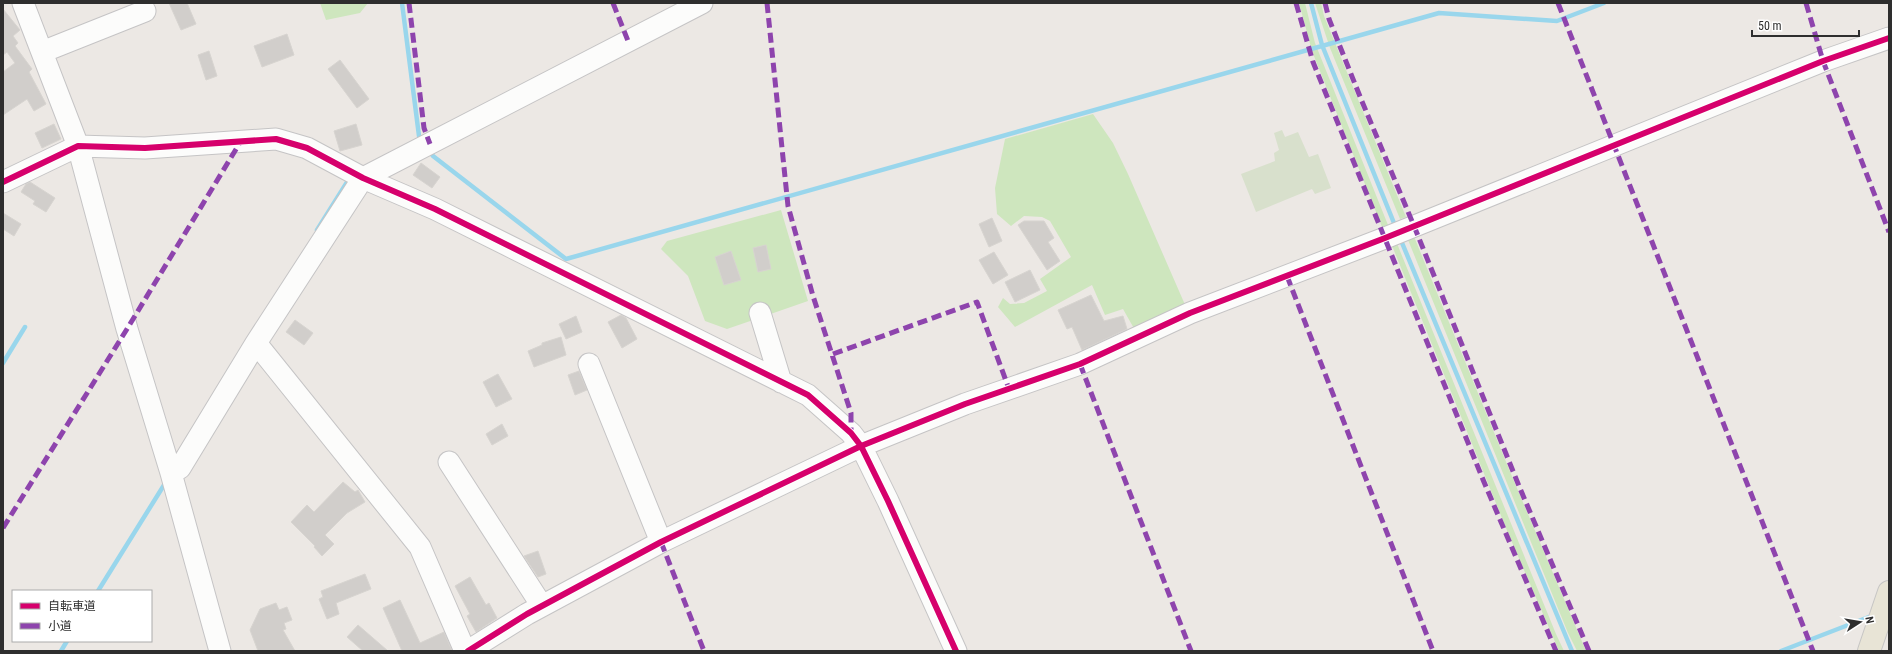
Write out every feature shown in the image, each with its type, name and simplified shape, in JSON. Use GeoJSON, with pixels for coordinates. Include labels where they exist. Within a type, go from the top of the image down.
{"type":"FeatureCollection","features":[{"type":"Feature","properties":{"kind":"main road"},"geometry":{"type":"LineString","coordinates":[[1869,651],[1889,592]]}},
{"type":"Feature","properties":{"kind":"street"},"geometry":{"type":"LineString","coordinates":[[23,3],[78,146],[127,329],[172,474],[220,651]]}},
{"type":"Feature","properties":{"kind":"street"},"geometry":{"type":"LineString","coordinates":[[172,474],[180,468],[256,344],[363,178],[702,3]]}},
{"type":"Feature","properties":{"kind":"street"},"geometry":{"type":"LineString","coordinates":[[42,52],[145,11]]}},
{"type":"Feature","properties":{"kind":"street"},"geometry":{"type":"LineString","coordinates":[[256,344],[420,547],[467,651],[542,606],[661,542],[860,446],[965,404],[1080,364],[1190,313],[1385,238],[1823,61],[1889,38]]}},
{"type":"Feature","properties":{"kind":"street"},"geometry":{"type":"LineString","coordinates":[[3,182],[78,146],[145,148],[276,139],[307,148],[363,178],[435,209],[808,395],[851,433],[860,446],[888,501],[956,651]]}},
{"type":"Feature","properties":{"kind":"street"},"geometry":{"type":"LineString","coordinates":[[760,313],[781,382]]}},
{"type":"Feature","properties":{"kind":"street"},"geometry":{"type":"LineString","coordinates":[[589,364],[661,542]]}},
{"type":"Feature","properties":{"kind":"street"},"geometry":{"type":"LineString","coordinates":[[449,462],[542,606]]}},
{"type":"Feature","properties":{"kind":"green space"},"geometry":{"type":"Polygon","coordinates":[[[320,3],[368,3],[360,13],[326,20],[320,3]]]}},
{"type":"Feature","properties":{"kind":"green space"},"geometry":{"type":"Polygon","coordinates":[[[1299,3],[1305,3],[1315,43],[1388,225],[1382,227],[1312,51],[1299,3]]]}},
{"type":"Feature","properties":{"kind":"green space"},"geometry":{"type":"Polygon","coordinates":[[[1315,3],[1321,3],[1324,16],[1406,217],[1400,219],[1330,48],[1315,3]]]}},
{"type":"Feature","properties":{"kind":"green space"},"geometry":{"type":"Polygon","coordinates":[[[1093,114],[1113,143],[1128,174],[1186,307],[1136,332],[1123,309],[1105,315],[1092,285],[1015,327],[998,307],[1003,298],[1010,304],[1024,303],[1047,291],[1040,279],[1071,257],[1050,221],[1042,217],[1024,216],[1011,226],[997,214],[995,188],[1005,139],[1093,114]]]}},
{"type":"Feature","properties":{"kind":"green space"},"geometry":{"type":"Polygon","coordinates":[[[1282,130],[1285,137],[1298,132],[1309,157],[1318,154],[1331,188],[1315,194],[1312,189],[1256,212],[1241,174],[1275,161],[1274,153],[1279,150],[1274,133],[1282,130]]]}},
{"type":"Feature","properties":{"kind":"green space"},"geometry":{"type":"Polygon","coordinates":[[[781,210],[808,301],[727,329],[705,321],[688,276],[661,249],[667,241],[781,210]]]}},
{"type":"Feature","properties":{"kind":"green space"},"geometry":{"type":"Polygon","coordinates":[[[1413,234],[1511,474],[1586,651],[1577,651],[1568,633],[1406,235],[1413,234]]]}},
{"type":"Feature","properties":{"kind":"green space"},"geometry":{"type":"Polygon","coordinates":[[[1396,241],[1564,651],[1559,651],[1508,533],[1391,243],[1396,241]]]}},
{"type":"Feature","properties":{"kind":"building"},"geometry":{"type":"Polygon","coordinates":[[[169,3],[187,3],[196,24],[181,30],[169,3]]]}},
{"type":"Feature","properties":{"kind":"building"},"geometry":{"type":"Polygon","coordinates":[[[3,9],[20,30],[13,36],[18,43],[15,46],[32,69],[29,72],[46,104],[34,111],[27,99],[3,115],[3,72],[15,63],[7,52],[3,55],[3,9]]]}},
{"type":"Feature","properties":{"kind":"building"},"geometry":{"type":"Polygon","coordinates":[[[287,34],[294,55],[262,67],[254,46],[287,34]]]}},
{"type":"Feature","properties":{"kind":"building"},"geometry":{"type":"Polygon","coordinates":[[[209,51],[217,76],[206,80],[198,55],[209,51]]]}},
{"type":"Feature","properties":{"kind":"building"},"geometry":{"type":"Polygon","coordinates":[[[340,60],[369,99],[357,108],[328,69],[340,60]]]}},
{"type":"Feature","properties":{"kind":"building"},"geometry":{"type":"Polygon","coordinates":[[[54,124],[61,139],[42,148],[35,133],[54,124]]]}},
{"type":"Feature","properties":{"kind":"building"},"geometry":{"type":"Polygon","coordinates":[[[356,124],[362,145],[340,151],[334,131],[356,124]]]}},
{"type":"Feature","properties":{"kind":"building"},"geometry":{"type":"Polygon","coordinates":[[[421,163],[440,177],[432,188],[413,175],[421,163]]]}},
{"type":"Feature","properties":{"kind":"building"},"geometry":{"type":"Polygon","coordinates":[[[30,182],[55,198],[46,212],[33,204],[35,201],[21,192],[26,184],[30,182]]]}},
{"type":"Feature","properties":{"kind":"building"},"geometry":{"type":"Polygon","coordinates":[[[3,213],[21,224],[14,236],[3,229],[3,213]]]}},
{"type":"Feature","properties":{"kind":"building"},"geometry":{"type":"Polygon","coordinates":[[[992,218],[1002,241],[989,247],[979,224],[992,218]]]}},
{"type":"Feature","properties":{"kind":"building"},"geometry":{"type":"Polygon","coordinates":[[[1024,221],[1044,221],[1054,238],[1048,242],[1060,261],[1047,270],[1018,225],[1024,221]]]}},
{"type":"Feature","properties":{"kind":"building"},"geometry":{"type":"Polygon","coordinates":[[[766,245],[771,269],[758,272],[753,248],[766,245]]]}},
{"type":"Feature","properties":{"kind":"building"},"geometry":{"type":"Polygon","coordinates":[[[731,251],[741,280],[724,285],[715,257],[731,251]]]}},
{"type":"Feature","properties":{"kind":"building"},"geometry":{"type":"Polygon","coordinates":[[[994,252],[1008,275],[993,284],[979,260],[994,252]]]}},
{"type":"Feature","properties":{"kind":"building"},"geometry":{"type":"Polygon","coordinates":[[[1030,270],[1040,290],[1015,302],[1005,282],[1030,270]]]}},
{"type":"Feature","properties":{"kind":"building"},"geometry":{"type":"Polygon","coordinates":[[[1091,295],[1104,321],[1123,316],[1127,329],[1082,350],[1072,327],[1067,329],[1058,310],[1091,295]]]}},
{"type":"Feature","properties":{"kind":"building"},"geometry":{"type":"Polygon","coordinates":[[[621,315],[626,318],[637,339],[622,348],[608,322],[621,315]]]}},
{"type":"Feature","properties":{"kind":"building"},"geometry":{"type":"Polygon","coordinates":[[[576,316],[582,332],[566,339],[559,324],[576,316]]]}},
{"type":"Feature","properties":{"kind":"building"},"geometry":{"type":"Polygon","coordinates":[[[295,320],[313,333],[304,345],[286,332],[295,320]]]}},
{"type":"Feature","properties":{"kind":"building"},"geometry":{"type":"Polygon","coordinates":[[[561,337],[566,355],[534,367],[528,351],[542,345],[542,343],[561,337]]]}},
{"type":"Feature","properties":{"kind":"building"},"geometry":{"type":"Polygon","coordinates":[[[579,371],[587,390],[575,395],[568,375],[579,371]]]}},
{"type":"Feature","properties":{"kind":"building"},"geometry":{"type":"Polygon","coordinates":[[[498,374],[512,399],[496,407],[483,382],[498,374]]]}},
{"type":"Feature","properties":{"kind":"building"},"geometry":{"type":"Polygon","coordinates":[[[502,424],[508,436],[492,445],[486,434],[502,424]]]}},
{"type":"Feature","properties":{"kind":"building"},"geometry":{"type":"Polygon","coordinates":[[[343,482],[355,492],[358,490],[365,502],[347,513],[325,535],[334,544],[322,556],[314,547],[315,546],[291,522],[307,505],[314,512],[343,482]]]}},
{"type":"Feature","properties":{"kind":"building"},"geometry":{"type":"Polygon","coordinates":[[[538,551],[546,574],[538,577],[524,556],[538,551]]]}},
{"type":"Feature","properties":{"kind":"building"},"geometry":{"type":"Polygon","coordinates":[[[365,574],[371,589],[336,603],[339,614],[327,619],[319,599],[323,597],[321,591],[365,574]]]}},
{"type":"Feature","properties":{"kind":"building"},"geometry":{"type":"Polygon","coordinates":[[[470,577],[486,605],[489,603],[497,618],[476,632],[467,616],[470,614],[455,586],[470,577]]]}},
{"type":"Feature","properties":{"kind":"building"},"geometry":{"type":"Polygon","coordinates":[[[400,600],[420,643],[444,632],[452,651],[402,651],[383,608],[400,600]]]}},
{"type":"Feature","properties":{"kind":"building"},"geometry":{"type":"Polygon","coordinates":[[[276,603],[279,610],[287,607],[292,620],[284,623],[286,629],[283,630],[295,651],[258,651],[250,630],[260,609],[276,603]]]}},
{"type":"Feature","properties":{"kind":"building"},"geometry":{"type":"Polygon","coordinates":[[[358,625],[388,651],[363,651],[347,637],[358,625]]]}},
{"type":"Feature","properties":{"kind":"waterway"},"geometry":{"type":"LineString","coordinates":[[402,3],[419,136],[423,141]]}},
{"type":"Feature","properties":{"kind":"waterway"},"geometry":{"type":"LineString","coordinates":[[1311,3],[1322,45],[1396,228]]}},
{"type":"Feature","properties":{"kind":"waterway"},"geometry":{"type":"LineString","coordinates":[[429,150],[433,156],[566,259],[1439,13],[1557,21],[1604,3]]}},
{"type":"Feature","properties":{"kind":"waterway"},"geometry":{"type":"LineString","coordinates":[[317,230],[349,179]]}},
{"type":"Feature","properties":{"kind":"waterway"},"geometry":{"type":"LineString","coordinates":[[1400,238],[1572,651]]}},
{"type":"Feature","properties":{"kind":"waterway"},"geometry":{"type":"LineString","coordinates":[[3,363],[25,327]]}},
{"type":"Feature","properties":{"kind":"waterway"},"geometry":{"type":"LineString","coordinates":[[99,590],[164,485]]}},
{"type":"Feature","properties":{"kind":"waterway"},"geometry":{"type":"LineString","coordinates":[[1781,651],[1874,615]]}},
{"type":"Feature","properties":{"kind":"waterway"},"geometry":{"type":"LineString","coordinates":[[61,651],[66,642]]}},
{"type":"Feature","properties":{"kind":"marked path"},"geometry":{"type":"LineString","coordinates":[[409,3],[424,128],[430,144]]}},
{"type":"Feature","properties":{"kind":"marked path"},"geometry":{"type":"LineString","coordinates":[[613,3],[628,41]]}},
{"type":"Feature","properties":{"kind":"marked path"},"geometry":{"type":"LineString","coordinates":[[767,3],[788,206],[813,296],[851,413],[851,433]]}},
{"type":"Feature","properties":{"kind":"marked path"},"geometry":{"type":"LineString","coordinates":[[1296,3],[1313,62],[1484,482],[1556,651]]}},
{"type":"Feature","properties":{"kind":"marked path"},"geometry":{"type":"LineString","coordinates":[[1325,3],[1329,19],[1361,99],[1519,486],[1589,651]]}},
{"type":"Feature","properties":{"kind":"marked path"},"geometry":{"type":"LineString","coordinates":[[1558,3],[1813,651]]}},
{"type":"Feature","properties":{"kind":"marked path"},"geometry":{"type":"LineString","coordinates":[[1806,3],[1823,61],[1889,232]]}},
{"type":"Feature","properties":{"kind":"marked path"},"geometry":{"type":"LineString","coordinates":[[3,528],[127,329],[241,141]]}},
{"type":"Feature","properties":{"kind":"marked path"},"geometry":{"type":"LineString","coordinates":[[1287,276],[1433,651]]}},
{"type":"Feature","properties":{"kind":"marked path"},"geometry":{"type":"LineString","coordinates":[[833,354],[977,302],[1009,389]]}},
{"type":"Feature","properties":{"kind":"marked path"},"geometry":{"type":"LineString","coordinates":[[1080,364],[1191,651]]}},
{"type":"Feature","properties":{"kind":"marked path"},"geometry":{"type":"LineString","coordinates":[[661,542],[704,651]]}},
{"type":"Feature","properties":{"kind":"cycle path"},"geometry":{"type":"LineString","coordinates":[[468,651],[527,614],[661,542],[861,446],[965,404],[1080,364],[1190,313],[1385,238],[1823,61],[1889,38]]}},
{"type":"Feature","properties":{"kind":"cycle path"},"geometry":{"type":"LineString","coordinates":[[3,182],[78,146],[145,148],[276,139],[307,148],[363,178],[435,209],[808,395],[851,433],[861,446],[888,501],[956,651]]}}]}
